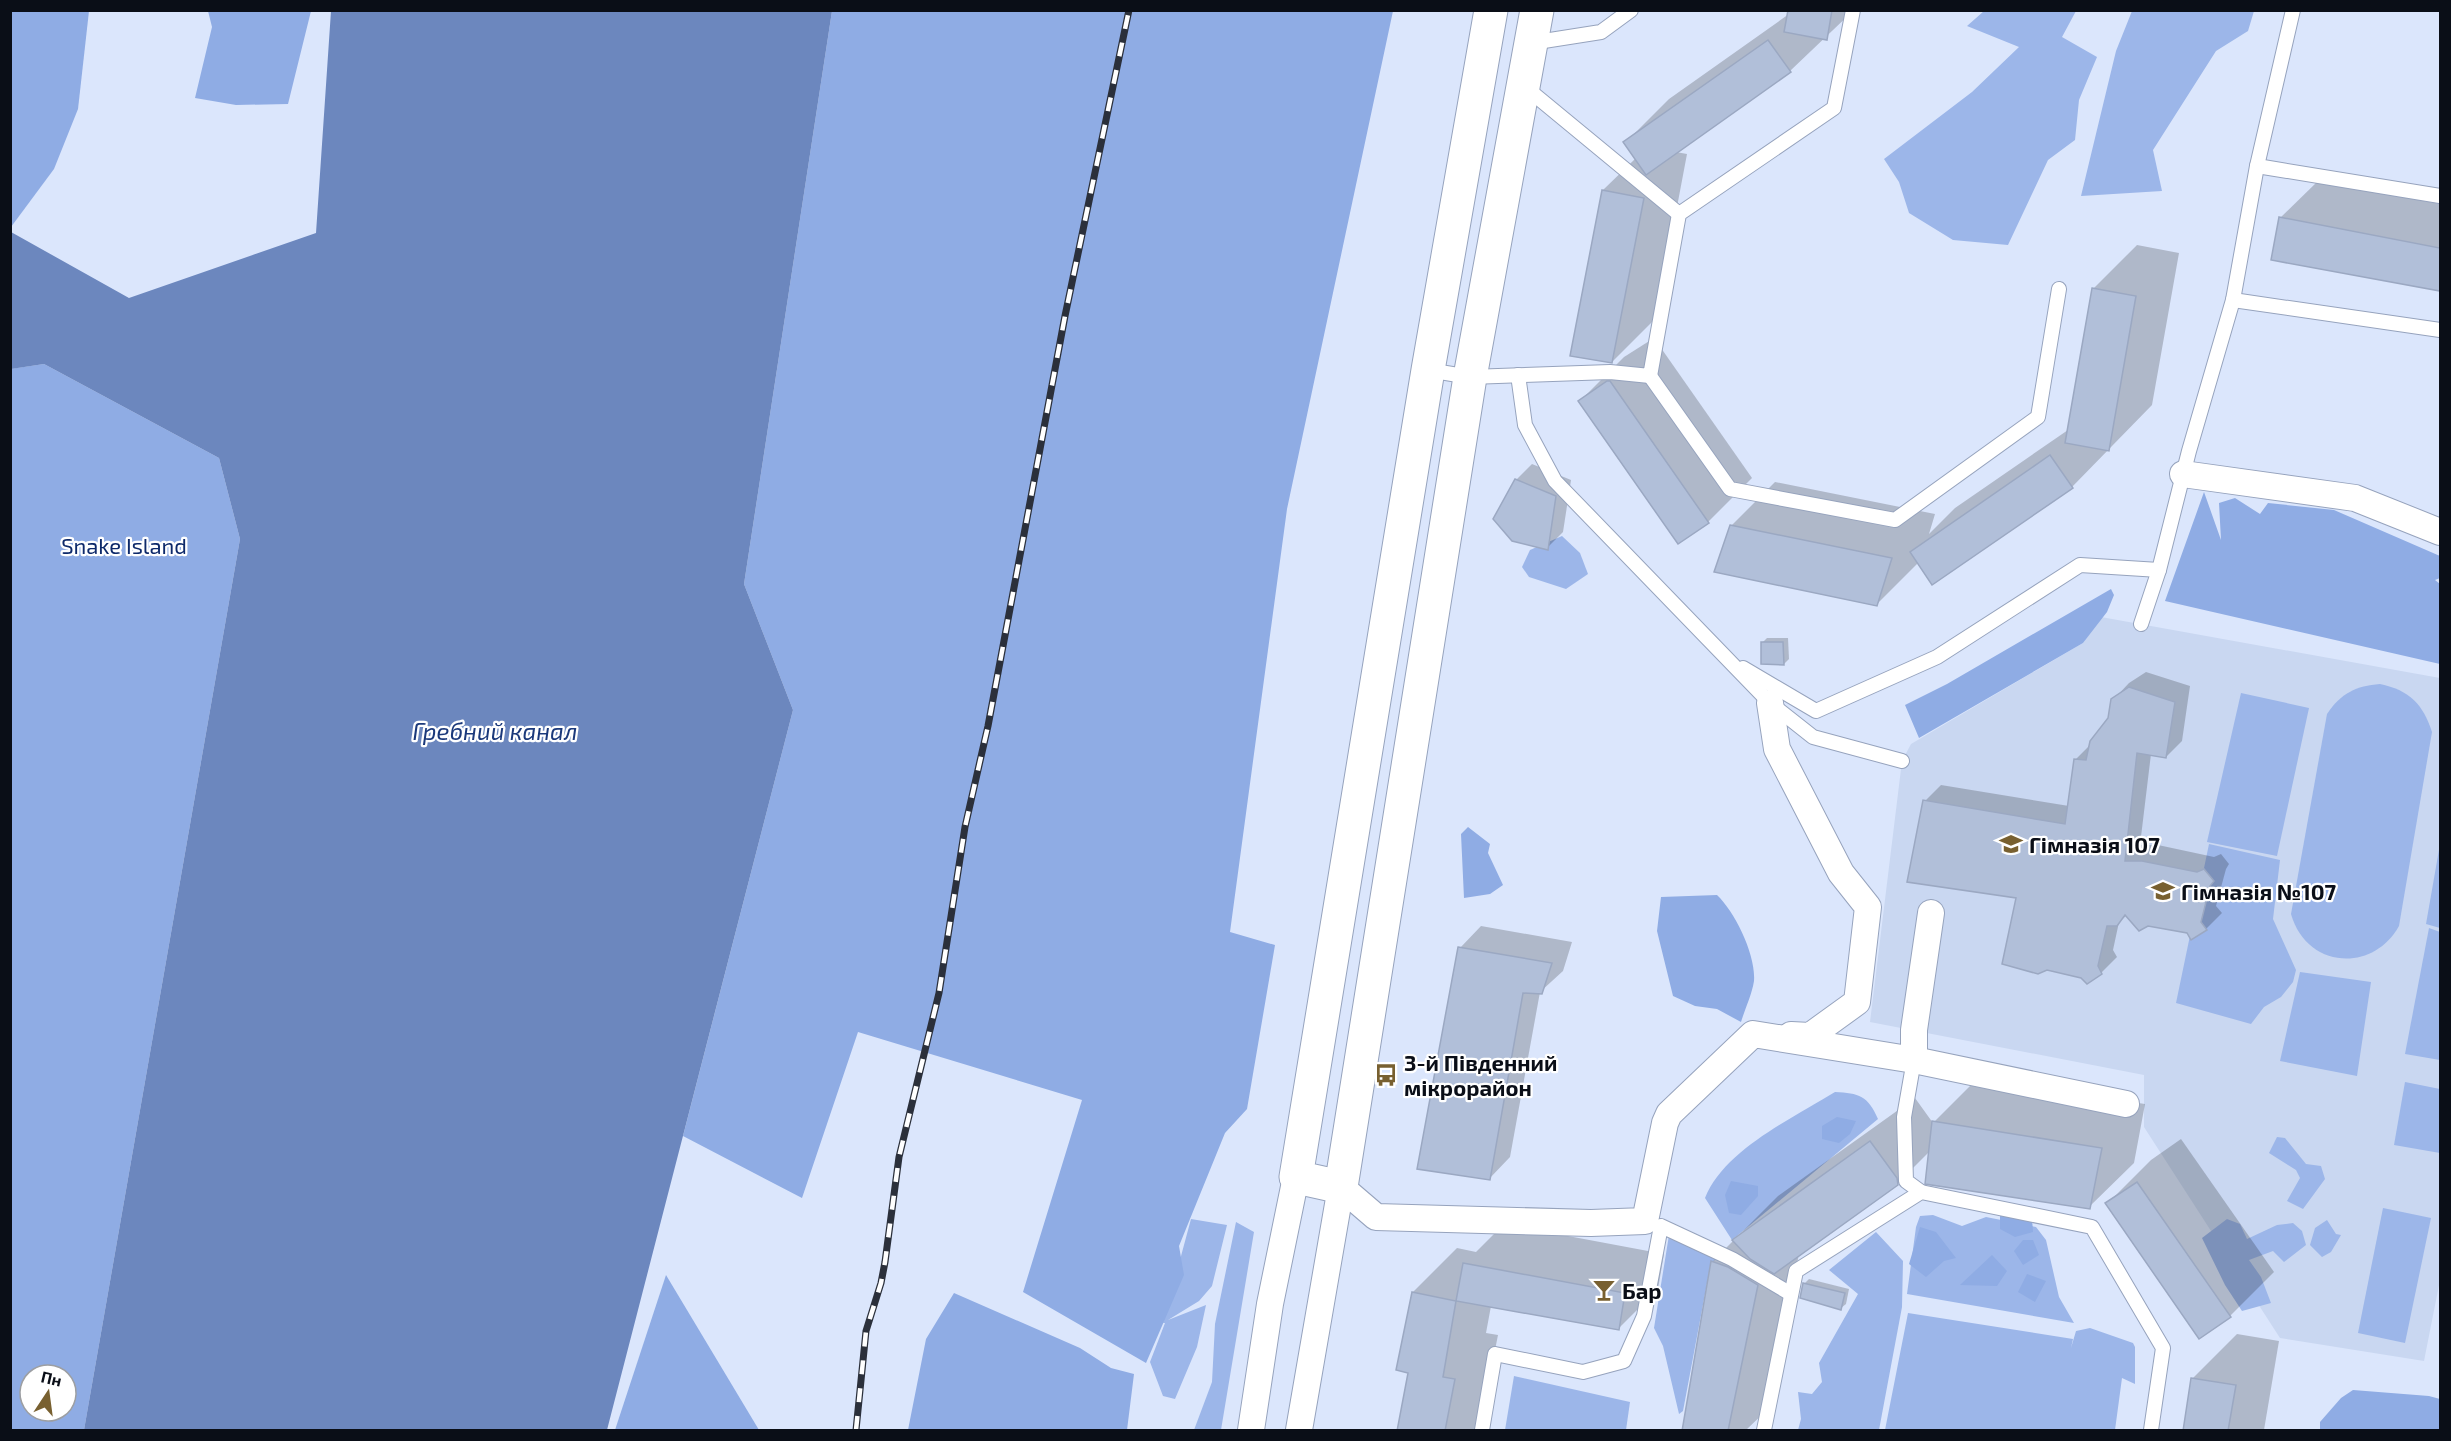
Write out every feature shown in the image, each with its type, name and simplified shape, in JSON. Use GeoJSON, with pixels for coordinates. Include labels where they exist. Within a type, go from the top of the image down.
{"type":"FeatureCollection","features":[{"type":"Feature","properties":{"kind":"street"},"geometry":{"type":"LineString","coordinates":[[1251,1431],[1270,1304],[1296,1177],[1428,370],[1491,10]]}},
{"type":"Feature","properties":{"kind":"street"},"geometry":{"type":"LineString","coordinates":[[1299,1431],[1341,1187],[1470,377],[1537,10]]}},
{"type":"Feature","properties":{"kind":"street"},"geometry":{"type":"LineString","coordinates":[[2183,474],[2355,498],[2440,532]]}},
{"type":"Feature","properties":{"kind":"street"},"geometry":{"type":"LineString","coordinates":[[1296,1177],[1341,1187],[1376,1217],[1653,1223],[1665,1123],[1669,1114],[1753,1035],[1810,1035],[1857,1002],[1868,907],[1841,873],[1777,749],[1770,703]]}},
{"type":"Feature","properties":{"kind":"street"},"geometry":{"type":"LineString","coordinates":[[1914,1060],[1914,1030],[1931,913]]}},
{"type":"Feature","properties":{"kind":"street"},"geometry":{"type":"LineString","coordinates":[[1753,1035],[1914,1060],[2126,1104]]}},
{"type":"Feature","properties":{"kind":"lane"},"geometry":{"type":"LineString","coordinates":[[1531,43],[1601,32],[1631,10]]}},
{"type":"Feature","properties":{"kind":"lane"},"geometry":{"type":"LineString","coordinates":[[1853,10],[1834,108],[1678,214],[1650,376],[1730,489],[1895,520],[2038,417],[2059,289]]}},
{"type":"Feature","properties":{"kind":"lane"},"geometry":{"type":"LineString","coordinates":[[2141,624],[2159,570],[2183,474],[2233,300],[2257,166],[2293,10]]}},
{"type":"Feature","properties":{"kind":"lane"},"geometry":{"type":"LineString","coordinates":[[1523,85],[1678,214]]}},
{"type":"Feature","properties":{"kind":"lane"},"geometry":{"type":"LineString","coordinates":[[2257,166],[2440,196]]}},
{"type":"Feature","properties":{"kind":"lane"},"geometry":{"type":"LineString","coordinates":[[2233,300],[2440,330]]}},
{"type":"Feature","properties":{"kind":"lane"},"geometry":{"type":"LineString","coordinates":[[1428,370],[1470,377],[1610,372],[1650,376]]}},
{"type":"Feature","properties":{"kind":"lane"},"geometry":{"type":"LineString","coordinates":[[1518,375],[1525,425],[1555,481],[1770,703],[1813,737],[1902,761]]}},
{"type":"Feature","properties":{"kind":"lane"},"geometry":{"type":"LineString","coordinates":[[1728,660],[1816,711],[1937,657],[2080,566],[2159,570]]}},
{"type":"Feature","properties":{"kind":"lane"},"geometry":{"type":"LineString","coordinates":[[1914,1060],[1904,1117],[1906,1181],[1921,1192],[2092,1227],[2163,1348],[2151,1431]]}},
{"type":"Feature","properties":{"kind":"lane"},"geometry":{"type":"LineString","coordinates":[[1764,1431],[1796,1271],[1921,1192]]}},
{"type":"Feature","properties":{"kind":"lane"},"geometry":{"type":"LineString","coordinates":[[1482,1431],[1495,1354],[1583,1372],[1624,1361],[1644,1316],[1653,1223],[1732,1260],[1791,1294]]}},
{"type":"Feature","properties":{"kind":"shaded area"},"geometry":{"type":"Polygon","coordinates":[[[1984,11],[2076,11],[2062,37],[2097,57],[2079,100],[2075,140],[2048,160],[2008,245],[1953,240],[1909,213],[1899,182],[1884,159],[1972,92],[2019,47],[1967,26],[1984,11]]]}},
{"type":"Feature","properties":{"kind":"shaded area"},"geometry":{"type":"Polygon","coordinates":[[[2132,11],[2254,11],[2248,31],[2216,51],[2153,150],[2162,191],[2081,196],[2116,51],[2132,11]]]}},
{"type":"Feature","properties":{"kind":"shaded area"},"geometry":{"type":"Polygon","coordinates":[[[1562,536],[1580,553],[1588,574],[1566,589],[1529,577],[1522,567],[1530,550],[1562,536]]]}},
{"type":"Feature","properties":{"kind":"shaded area","name":"Гімназія №107"},"geometry":{"type":"Polygon","coordinates":[[[2101,617],[2440,678],[2440,1280],[2424,1361],[2280,1338],[2144,1127],[2144,1075],[1870,1022],[1902,761],[1911,744],[2083,643],[2101,617]]]}},
{"type":"Feature","properties":{"kind":"shaded area"},"geometry":{"type":"Polygon","coordinates":[[[2380,684],[2399,690],[2414,700],[2424,714],[2432,732],[2399,926],[2387,941],[2373,952],[2357,958],[2340,958],[2325,954],[2310,945],[2299,932],[2291,914],[2327,714],[2350,692],[2380,684]]]}},
{"type":"Feature","properties":{"kind":"shaded area"},"geometry":{"type":"Polygon","coordinates":[[[2241,693],[2309,708],[2277,856],[2207,842],[2241,693]]]}},
{"type":"Feature","properties":{"kind":"shaded area"},"geometry":{"type":"Polygon","coordinates":[[[2209,844],[2280,860],[2273,919],[2296,970],[2293,982],[2281,997],[2264,1007],[2251,1024],[2176,1003],[2209,844]]]}},
{"type":"Feature","properties":{"kind":"shaded area"},"geometry":{"type":"Polygon","coordinates":[[[2440,844],[2440,928],[2426,924],[2440,844]]]}},
{"type":"Feature","properties":{"kind":"shaded area"},"geometry":{"type":"Polygon","coordinates":[[[2429,928],[2440,932],[2440,1060],[2405,1054],[2429,928]]]}},
{"type":"Feature","properties":{"kind":"shaded area"},"geometry":{"type":"Polygon","coordinates":[[[2300,972],[2371,982],[2357,1076],[2280,1061],[2300,972]]]}},
{"type":"Feature","properties":{"kind":"shaded area"},"geometry":{"type":"Polygon","coordinates":[[[2405,1082],[2440,1089],[2440,1153],[2394,1145],[2405,1082]]]}},
{"type":"Feature","properties":{"kind":"shaded area"},"geometry":{"type":"Polygon","coordinates":[[[1835,1092],[1862,1097],[1878,1119],[1732,1240],[1705,1198],[1714,1181],[1743,1150],[1780,1124],[1835,1092]]]}},
{"type":"Feature","properties":{"kind":"shaded area"},"geometry":{"type":"Polygon","coordinates":[[[2277,1137],[2285,1138],[2306,1164],[2321,1166],[2325,1179],[2303,1209],[2287,1201],[2300,1178],[2296,1170],[2269,1153],[2277,1137]]]}},
{"type":"Feature","properties":{"kind":"shaded area"},"geometry":{"type":"Polygon","coordinates":[[[2383,1208],[2431,1218],[2405,1343],[2358,1333],[2383,1208]]]}},
{"type":"Feature","properties":{"kind":"shaded area"},"geometry":{"type":"Polygon","coordinates":[[[1933,1215],[1962,1226],[1986,1217],[2036,1227],[2046,1240],[2059,1297],[2074,1323],[1907,1294],[1916,1227],[1920,1216],[1933,1215]]]}},
{"type":"Feature","properties":{"kind":"shaded area"},"geometry":{"type":"Polygon","coordinates":[[[1191,1219],[1227,1225],[1212,1286],[1199,1301],[1168,1320],[1206,1305],[1197,1347],[1175,1399],[1163,1396],[1150,1362],[1165,1323],[1163,1323],[1191,1219]]]}},
{"type":"Feature","properties":{"kind":"shaded area"},"geometry":{"type":"Polygon","coordinates":[[[2227,1219],[2240,1224],[2247,1239],[2277,1225],[2293,1223],[2302,1231],[2306,1245],[2284,1262],[2273,1251],[2249,1260],[2261,1277],[2271,1303],[2242,1311],[2225,1285],[2202,1238],[2227,1219]]]}},
{"type":"Feature","properties":{"kind":"shaded area"},"geometry":{"type":"Polygon","coordinates":[[[2327,1220],[2336,1234],[2341,1235],[2331,1252],[2322,1257],[2310,1245],[2315,1228],[2327,1220]]]}},
{"type":"Feature","properties":{"kind":"shaded area"},"geometry":{"type":"Polygon","coordinates":[[[1236,1222],[1254,1232],[1221,1430],[1194,1430],[1212,1382],[1215,1324],[1236,1222]]]}},
{"type":"Feature","properties":{"kind":"shaded area"},"geometry":{"type":"Polygon","coordinates":[[[1684,1229],[1729,1253],[1711,1262],[1683,1411],[1679,1414],[1663,1346],[1654,1328],[1669,1235],[1684,1229]]]}},
{"type":"Feature","properties":{"kind":"shaded area"},"geometry":{"type":"Polygon","coordinates":[[[1876,1232],[1903,1261],[1902,1307],[1879,1430],[1798,1430],[1801,1419],[1798,1392],[1812,1394],[1822,1382],[1819,1363],[1858,1294],[1829,1270],[1876,1232]]]}},
{"type":"Feature","properties":{"kind":"shaded area"},"geometry":{"type":"Polygon","coordinates":[[[1908,1313],[2073,1339],[2071,1348],[2076,1331],[2090,1328],[2133,1343],[2135,1347],[2135,1384],[2122,1378],[2115,1430],[1885,1430],[1908,1313]]]}},
{"type":"Feature","properties":{"kind":"shaded area"},"geometry":{"type":"Polygon","coordinates":[[[1514,1376],[1630,1402],[1626,1430],[1505,1430],[1514,1376]]]}},
{"type":"Feature","properties":{"kind":"green space"},"geometry":{"type":"Polygon","coordinates":[[[11,10],[89,11],[78,109],[54,169],[11,227],[11,10]]]}},
{"type":"Feature","properties":{"kind":"green space"},"geometry":{"type":"Polygon","coordinates":[[[208,11],[311,11],[288,104],[236,105],[195,98],[212,27],[208,11]]]}},
{"type":"Feature","properties":{"kind":"green space"},"geometry":{"type":"Polygon","coordinates":[[[832,11],[1393,11],[1287,509],[1230,932],[1275,945],[1247,1109],[1225,1133],[1179,1246],[1184,1275],[1146,1363],[1023,1292],[1082,1100],[858,1032],[802,1198],[683,1136],[793,710],[744,584],[832,11]]]}},
{"type":"Feature","properties":{"kind":"green space","name":"Snake Island"},"geometry":{"type":"Polygon","coordinates":[[[44,364],[219,458],[240,539],[84,1430],[11,1430],[10,369],[44,364]]]}},
{"type":"Feature","properties":{"kind":"green space"},"geometry":{"type":"Polygon","coordinates":[[[2204,492],[2221,540],[2219,503],[2235,498],[2260,514],[2268,503],[2334,510],[2440,556],[2440,578],[2435,580],[2440,584],[2440,664],[2165,601],[2204,492]]]}},
{"type":"Feature","properties":{"kind":"green space"},"geometry":{"type":"Polygon","coordinates":[[[2111,589],[2114,595],[2107,612],[2083,643],[1919,738],[1905,705],[1947,684],[2111,589]]]}},
{"type":"Feature","properties":{"kind":"green space"},"geometry":{"type":"Polygon","coordinates":[[[1468,827],[1490,844],[1488,853],[1503,885],[1490,894],[1464,898],[1461,834],[1468,827]]]}},
{"type":"Feature","properties":{"kind":"green space"},"geometry":{"type":"Polygon","coordinates":[[[1717,895],[1731,912],[1752,959],[1754,981],[1741,1022],[1717,1009],[1695,1006],[1673,996],[1657,931],[1661,897],[1717,895]]]}},
{"type":"Feature","properties":{"kind":"green space"},"geometry":{"type":"Polygon","coordinates":[[[1837,1117],[1856,1121],[1850,1134],[1839,1143],[1822,1139],[1822,1126],[1837,1117]]]}},
{"type":"Feature","properties":{"kind":"green space"},"geometry":{"type":"Polygon","coordinates":[[[1731,1181],[1758,1186],[1758,1196],[1741,1215],[1729,1213],[1725,1195],[1731,1181]]]}},
{"type":"Feature","properties":{"kind":"green space"},"geometry":{"type":"Polygon","coordinates":[[[2000,1211],[2032,1218],[2033,1232],[2015,1237],[2000,1229],[2000,1211]]]}},
{"type":"Feature","properties":{"kind":"green space"},"geometry":{"type":"Polygon","coordinates":[[[1920,1227],[1936,1232],[1956,1258],[1944,1261],[1926,1277],[1909,1264],[1920,1227]]]}},
{"type":"Feature","properties":{"kind":"green space"},"geometry":{"type":"Polygon","coordinates":[[[2023,1240],[2033,1240],[2039,1255],[2023,1265],[2014,1251],[2023,1240]]]}},
{"type":"Feature","properties":{"kind":"green space"},"geometry":{"type":"Polygon","coordinates":[[[1992,1255],[2007,1271],[1997,1286],[1960,1285],[1992,1255]]]}},
{"type":"Feature","properties":{"kind":"green space"},"geometry":{"type":"Polygon","coordinates":[[[2027,1274],[2046,1281],[2035,1302],[2018,1292],[2027,1274]]]}},
{"type":"Feature","properties":{"kind":"green space"},"geometry":{"type":"Polygon","coordinates":[[[666,1275],[759,1430],[615,1430],[666,1275]]]}},
{"type":"Feature","properties":{"kind":"green space"},"geometry":{"type":"Polygon","coordinates":[[[954,1293],[1080,1348],[1111,1368],[1134,1374],[1127,1430],[908,1430],[926,1339],[954,1293]]]}},
{"type":"Feature","properties":{"kind":"green space"},"geometry":{"type":"Polygon","coordinates":[[[2353,1390],[2429,1396],[2440,1399],[2440,1430],[2320,1430],[2320,1422],[2341,1398],[2353,1390]]]}},
{"type":"Feature","properties":{"kind":"water","name":"Гребний канал"},"geometry":{"type":"Polygon","coordinates":[[[331,11],[832,11],[744,584],[793,710],[607,1430],[84,1430],[240,539],[219,458],[44,364],[11,369],[11,232],[129,298],[316,233],[331,11]]]}},
{"type":"Feature","properties":{"kind":"building"},"geometry":{"type":"Polygon","coordinates":[[[1788,10],[1832,10],[1827,40],[1784,32],[1788,10]]]}},
{"type":"Feature","properties":{"kind":"building"},"geometry":{"type":"Polygon","coordinates":[[[1768,40],[1791,72],[1646,175],[1623,142],[1768,40]]]}},
{"type":"Feature","properties":{"kind":"building"},"geometry":{"type":"Polygon","coordinates":[[[1602,190],[1644,198],[1612,363],[1570,356],[1602,190]]]}},
{"type":"Feature","properties":{"kind":"building"},"geometry":{"type":"Polygon","coordinates":[[[2279,217],[2440,248],[2440,291],[2271,260],[2279,217]]]}},
{"type":"Feature","properties":{"kind":"building"},"geometry":{"type":"Polygon","coordinates":[[[2092,288],[2136,296],[2109,451],[2065,443],[2092,288]]]}},
{"type":"Feature","properties":{"kind":"building"},"geometry":{"type":"Polygon","coordinates":[[[1610,381],[1709,523],[1678,544],[1578,401],[1610,381]]]}},
{"type":"Feature","properties":{"kind":"building"},"geometry":{"type":"Polygon","coordinates":[[[2050,455],[2073,488],[1932,585],[1910,552],[2050,455]]]}},
{"type":"Feature","properties":{"kind":"building"},"geometry":{"type":"Polygon","coordinates":[[[1515,479],[1556,496],[1548,550],[1512,541],[1493,519],[1515,479]]]}},
{"type":"Feature","properties":{"kind":"building"},"geometry":{"type":"Polygon","coordinates":[[[1730,525],[1892,558],[1877,606],[1714,572],[1730,525]]]}},
{"type":"Feature","properties":{"kind":"building"},"geometry":{"type":"Polygon","coordinates":[[[1761,642],[1783,642],[1784,665],[1761,664],[1761,642]]]}},
{"type":"Feature","properties":{"kind":"building","name":"Гімназія 107"},"geometry":{"type":"Polygon","coordinates":[[[2129,687],[2175,702],[2166,758],[2137,753],[2125,861],[2142,861],[2197,872],[2204,869],[2214,881],[2210,886],[2201,922],[2207,930],[2191,940],[2187,933],[2148,926],[2139,931],[2125,915],[2117,926],[2107,926],[2098,966],[2102,974],[2087,984],[2081,978],[2047,970],[2038,974],[2002,964],[2016,898],[1907,882],[1923,800],[2065,824],[2074,759],[2086,760],[2090,741],[2108,718],[2111,699],[2129,687]]]}},
{"type":"Feature","properties":{"kind":"building"},"geometry":{"type":"Polygon","coordinates":[[[1458,947],[1552,963],[1542,994],[1523,993],[1490,1180],[1417,1169],[1458,947]]]}},
{"type":"Feature","properties":{"kind":"building"},"geometry":{"type":"Polygon","coordinates":[[[1932,1121],[2102,1148],[2090,1209],[1925,1184],[1932,1121]]]}},
{"type":"Feature","properties":{"kind":"building"},"geometry":{"type":"Polygon","coordinates":[[[1870,1141],[1897,1178],[1898,1185],[1774,1274],[1750,1259],[1732,1240],[1870,1141]]]}},
{"type":"Feature","properties":{"kind":"building"},"geometry":{"type":"Polygon","coordinates":[[[2137,1182],[2231,1317],[2199,1339],[2105,1203],[2137,1182]]]}},
{"type":"Feature","properties":{"kind":"building"},"geometry":{"type":"Polygon","coordinates":[[[1711,1261],[1728,1267],[1758,1285],[1728,1431],[1682,1431],[1711,1261]]]}},
{"type":"Feature","properties":{"kind":"building"},"geometry":{"type":"Polygon","coordinates":[[[1463,1263],[1625,1293],[1619,1330],[1456,1301],[1463,1263]]]}},
{"type":"Feature","properties":{"kind":"building"},"geometry":{"type":"Polygon","coordinates":[[[1803,1283],[1845,1293],[1841,1310],[1800,1298],[1803,1283]]]}},
{"type":"Feature","properties":{"kind":"building"},"geometry":{"type":"Polygon","coordinates":[[[1412,1292],[1456,1301],[1443,1377],[1455,1379],[1445,1431],[1397,1431],[1408,1373],[1396,1370],[1412,1292]]]}},
{"type":"Feature","properties":{"kind":"building"},"geometry":{"type":"Polygon","coordinates":[[[2191,1378],[2236,1385],[2228,1431],[2183,1431],[2191,1378]]]}},
{"type":"Feature","properties":{"kind":"railway"},"geometry":{"type":"LineString","coordinates":[[856,1430],[866,1331],[885,1262],[899,1157],[939,993],[965,827],[988,726],[1065,316],[1129,10]]}},
{"type":"Feature","properties":{"kind":"place","name":"Гімназія 107"},"geometry":{"type":"Point","coordinates":[2011,844]}},
{"type":"Feature","properties":{"kind":"place","name":"Гімназія №107"},"geometry":{"type":"Point","coordinates":[2163,891]}},
{"type":"Feature","properties":{"kind":"place","name":"3-й Південний мікрорайон"},"geometry":{"type":"Point","coordinates":[1386,1075]}},
{"type":"Feature","properties":{"kind":"place","name":"Бар"},"geometry":{"type":"Point","coordinates":[1604,1290]}}]}
